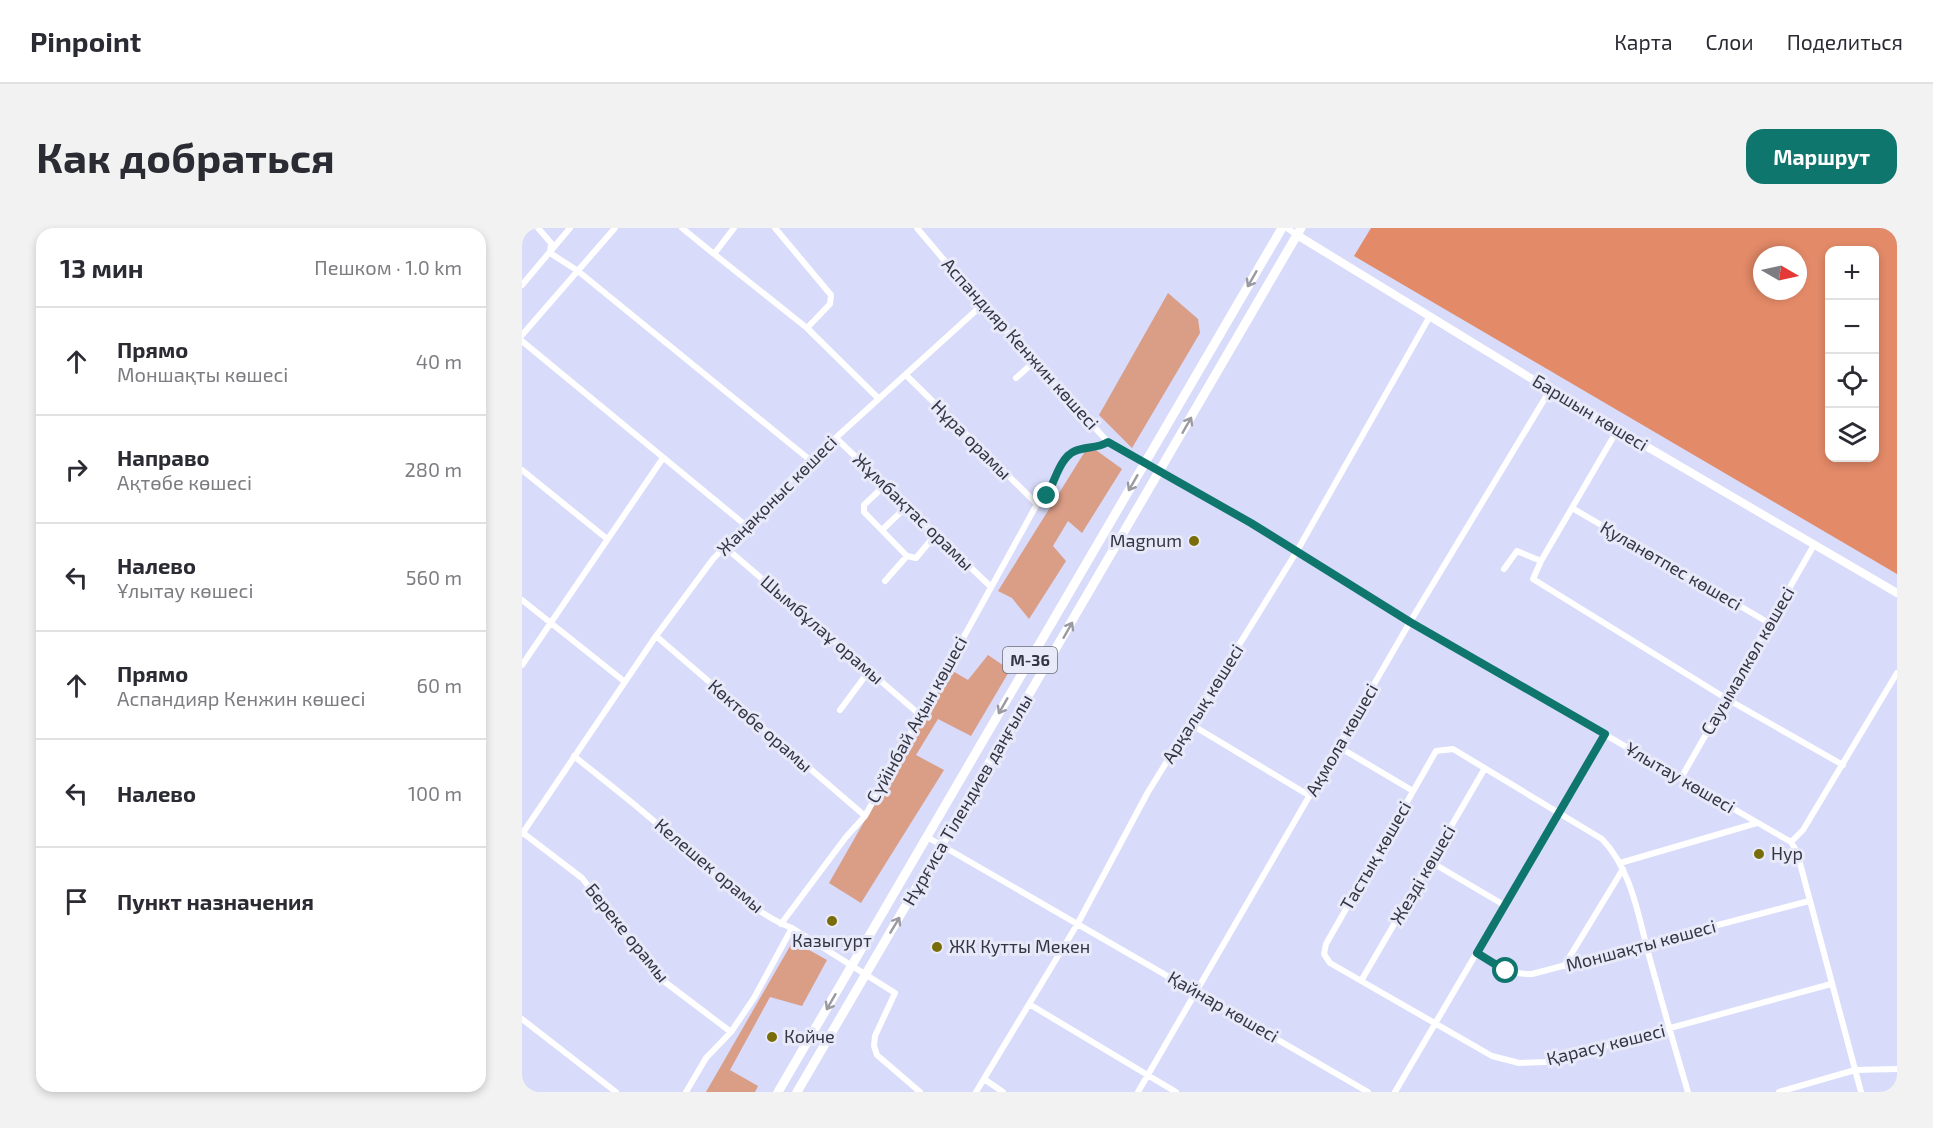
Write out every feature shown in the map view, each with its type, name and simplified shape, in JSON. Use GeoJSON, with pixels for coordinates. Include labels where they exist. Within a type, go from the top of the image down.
{"type":"FeatureCollection","features":[{"type":"Feature","properties":{"kind":"main road","name":"Нұрғиса Тілендиев даңғылы"},"geometry":{"type":"LineString","coordinates":[[778,1092],[1282,228]]}},
{"type":"Feature","properties":{"kind":"main road","name":"Нұрғиса Тілендиев даңғылы"},"geometry":{"type":"LineString","coordinates":[[797,1092],[1299,232]]}},
{"type":"Feature","properties":{"kind":"street"},"geometry":{"type":"LineString","coordinates":[[538,228],[551,243],[550,253]]}},
{"type":"Feature","properties":{"kind":"street"},"geometry":{"type":"LineString","coordinates":[[522,285],[570,228]]}},
{"type":"Feature","properties":{"kind":"street"},"geometry":{"type":"LineString","coordinates":[[522,335],[615,228]]}},
{"type":"Feature","properties":{"kind":"street"},"geometry":{"type":"LineString","coordinates":[[682,228],[807,328],[878,398]]}},
{"type":"Feature","properties":{"kind":"street"},"geometry":{"type":"LineString","coordinates":[[714,254],[734,228]]}},
{"type":"Feature","properties":{"kind":"street"},"geometry":{"type":"LineString","coordinates":[[775,228],[831,295],[830,304],[807,328]]}},
{"type":"Feature","properties":{"kind":"street","name":"Аспандияр Кенжин көшесі"},"geometry":{"type":"LineString","coordinates":[[917,228],[982,305],[1108,442],[1161,470]]}},
{"type":"Feature","properties":{"kind":"street","name":"Баршын көшесі"},"geometry":{"type":"LineString","coordinates":[[1287,228],[1299,232],[1550,390],[1897,593]]}},
{"type":"Feature","properties":{"kind":"street"},"geometry":{"type":"LineString","coordinates":[[550,253],[578,271],[810,460]]}},
{"type":"Feature","properties":{"kind":"street","name":"Жаңақоныс көшесі"},"geometry":{"type":"LineString","coordinates":[[523,834],[656,636],[744,524],[810,460],[982,305]]}},
{"type":"Feature","properties":{"kind":"street","name":"Арқалық көшесі"},"geometry":{"type":"LineString","coordinates":[[976,1092],[1078,923],[1148,792],[1192,725],[1297,551],[1430,316]]}},
{"type":"Feature","properties":{"kind":"street"},"geometry":{"type":"LineString","coordinates":[[522,341],[744,524]]}},
{"type":"Feature","properties":{"kind":"street"},"geometry":{"type":"LineString","coordinates":[[1016,378],[1034,362]]}},
{"type":"Feature","properties":{"kind":"street","name":"Нұра орамы"},"geometry":{"type":"LineString","coordinates":[[906,375],[1037,504]]}},
{"type":"Feature","properties":{"kind":"street","name":"Ақмола көшесі"},"geometry":{"type":"LineString","coordinates":[[1138,1092],[1410,622],[1550,390]]}},
{"type":"Feature","properties":{"kind":"street"},"geometry":{"type":"LineString","coordinates":[[1618,429],[1541,561],[1533,579],[1727,699],[1843,765]]}},
{"type":"Feature","properties":{"kind":"street","name":"Жұмбақтас орамы"},"geometry":{"type":"LineString","coordinates":[[836,438],[991,587]]}},
{"type":"Feature","properties":{"kind":"street","name":"Сүйінбай Ақын көшесі"},"geometry":{"type":"LineString","coordinates":[[781,924],[846,837],[865,816],[919,714],[1037,504],[1047,496],[1070,454],[1078,450],[1098,448],[1108,442]]}},
{"type":"Feature","properties":{"kind":"street"},"geometry":{"type":"LineString","coordinates":[[522,665],[606,538],[663,458]]}},
{"type":"Feature","properties":{"kind":"street"},"geometry":{"type":"LineString","coordinates":[[522,470],[606,538]]}},
{"type":"Feature","properties":{"kind":"street","name":"Ұлытау көшесі"},"geometry":{"type":"LineString","coordinates":[[1161,470],[1410,622],[1791,842]]}},
{"type":"Feature","properties":{"kind":"street"},"geometry":{"type":"LineString","coordinates":[[885,485],[864,508],[864,512],[908,556],[916,558],[936,534]]}},
{"type":"Feature","properties":{"kind":"street"},"geometry":{"type":"LineString","coordinates":[[882,530],[907,506]]}},
{"type":"Feature","properties":{"kind":"street","name":"Қуланөтпес көшесі"},"geometry":{"type":"LineString","coordinates":[[1572,508],[1768,623]]}},
{"type":"Feature","properties":{"kind":"street","name":"Сауымалкөл көшесі"},"geometry":{"type":"LineString","coordinates":[[1681,778],[1814,544]]}},
{"type":"Feature","properties":{"kind":"street","name":"Шымбұлаұ орамы"},"geometry":{"type":"LineString","coordinates":[[725,547],[919,714]]}},
{"type":"Feature","properties":{"kind":"street"},"geometry":{"type":"LineString","coordinates":[[1504,569],[1517,551],[1541,561]]}},
{"type":"Feature","properties":{"kind":"street"},"geometry":{"type":"LineString","coordinates":[[885,581],[908,556]]}},
{"type":"Feature","properties":{"kind":"street"},"geometry":{"type":"LineString","coordinates":[[522,600],[549,624],[625,682]]}},
{"type":"Feature","properties":{"kind":"street","name":"Көктөбе орамы"},"geometry":{"type":"LineString","coordinates":[[656,636],[865,816]]}},
{"type":"Feature","properties":{"kind":"street"},"geometry":{"type":"LineString","coordinates":[[840,711],[869,671]]}},
{"type":"Feature","properties":{"kind":"street"},"geometry":{"type":"LineString","coordinates":[[1861,1092],[1797,852],[1791,842],[1803,830],[1897,673]]}},
{"type":"Feature","properties":{"kind":"street"},"geometry":{"type":"LineString","coordinates":[[1192,725],[1310,796]]}},
{"type":"Feature","properties":{"kind":"street"},"geometry":{"type":"LineString","coordinates":[[1395,1092],[1605,734]]}},
{"type":"Feature","properties":{"kind":"street"},"geometry":{"type":"LineString","coordinates":[[1339,747],[1413,791]]}},
{"type":"Feature","properties":{"kind":"street","name":"Тастық көшесі"},"geometry":{"type":"LineString","coordinates":[[1330,963],[1324,954],[1326,944],[1436,751],[1453,749],[1485,768]]}},
{"type":"Feature","properties":{"kind":"street","name":"Келешек орамы"},"geometry":{"type":"LineString","coordinates":[[574,756],[650,818],[727,886],[781,924],[792,928],[895,993],[875,1036],[874,1046],[877,1055],[920,1092]]}},
{"type":"Feature","properties":{"kind":"street"},"geometry":{"type":"LineString","coordinates":[[1485,768],[1602,839],[1622,866],[1688,1092]]}},
{"type":"Feature","properties":{"kind":"street","name":"Жезді көшесі"},"geometry":{"type":"LineString","coordinates":[[1361,981],[1485,768]]}},
{"type":"Feature","properties":{"kind":"street"},"geometry":{"type":"LineString","coordinates":[[1564,966],[1622,866],[1757,823]]}},
{"type":"Feature","properties":{"kind":"street","name":"Береке орамы"},"geometry":{"type":"LineString","coordinates":[[523,834],[582,878],[661,979],[731,1032]]}},
{"type":"Feature","properties":{"kind":"street","name":"Қайнар көшесі"},"geometry":{"type":"LineString","coordinates":[[927,837],[1368,1092]]}},
{"type":"Feature","properties":{"kind":"street"},"geometry":{"type":"LineString","coordinates":[[1431,862],[1504,905]]}},
{"type":"Feature","properties":{"kind":"street","name":"Моншақты көшесі"},"geometry":{"type":"LineString","coordinates":[[1477,953],[1516,975],[1532,975],[1809,901]]}},
{"type":"Feature","properties":{"kind":"street"},"geometry":{"type":"LineString","coordinates":[[686,1092],[706,1058],[731,1032],[771,969],[792,928]]}},
{"type":"Feature","properties":{"kind":"street","name":"Қарасу көшесі"},"geometry":{"type":"LineString","coordinates":[[1330,963],[1492,1056],[1530,1064],[1546,1062],[1831,984]]}},
{"type":"Feature","properties":{"kind":"street"},"geometry":{"type":"LineString","coordinates":[[1029,1004],[1176,1092]]}},
{"type":"Feature","properties":{"kind":"street"},"geometry":{"type":"LineString","coordinates":[[522,1019],[616,1092]]}},
{"type":"Feature","properties":{"kind":"street"},"geometry":{"type":"LineString","coordinates":[[1779,1092],[1855,1070],[1897,1070]]}},
{"type":"Feature","properties":{"kind":"street"},"geometry":{"type":"LineString","coordinates":[[984,1079],[1003,1092]]}},
{"type":"Feature","properties":{"kind":"shaded area"},"geometry":{"type":"Polygon","coordinates":[[[1371,228],[1897,228],[1897,574],[1354,256],[1371,228]]]}},
{"type":"Feature","properties":{"kind":"shaded area"},"geometry":{"type":"Polygon","coordinates":[[[1168,293],[1198,319],[1200,333],[1132,448],[1099,415],[1168,293]]]}},
{"type":"Feature","properties":{"kind":"shaded area"},"geometry":{"type":"Polygon","coordinates":[[[1089,445],[1122,469],[1082,533],[1068,521],[1053,546],[1066,561],[1029,619],[1012,598],[998,591],[1089,445]]]}},
{"type":"Feature","properties":{"kind":"shaded area"},"geometry":{"type":"Polygon","coordinates":[[[988,655],[1010,670],[971,736],[938,719],[916,755],[944,770],[861,903],[829,883],[951,670],[968,680],[988,655]]]}},
{"type":"Feature","properties":{"kind":"shaded area"},"geometry":{"type":"Polygon","coordinates":[[[793,941],[827,960],[802,1006],[770,997],[730,1070],[758,1086],[755,1092],[706,1092],[793,941]]]}},
{"type":"Feature","properties":{"kind":"place","name":"Magnum"},"geometry":{"type":"Point","coordinates":[1194,541]}},
{"type":"Feature","properties":{"kind":"place","name":"Нур"},"geometry":{"type":"Point","coordinates":[1759,854]}},
{"type":"Feature","properties":{"kind":"place","name":"Казыгурт"},"geometry":{"type":"Point","coordinates":[832,921]}},
{"type":"Feature","properties":{"kind":"place","name":"ЖК Кутты Мекен"},"geometry":{"type":"Point","coordinates":[937,947]}},
{"type":"Feature","properties":{"kind":"place","name":"Койче"},"geometry":{"type":"Point","coordinates":[772,1037]}},
{"type":"Feature","properties":{"kind":"route"},"geometry":{"type":"LineString","coordinates":[[1047,496],[1059,470],[1070,454],[1078,450],[1098,448],[1108,442],[1161,470],[1410,622],[1605,734],[1477,953],[1506,971]]}}]}
